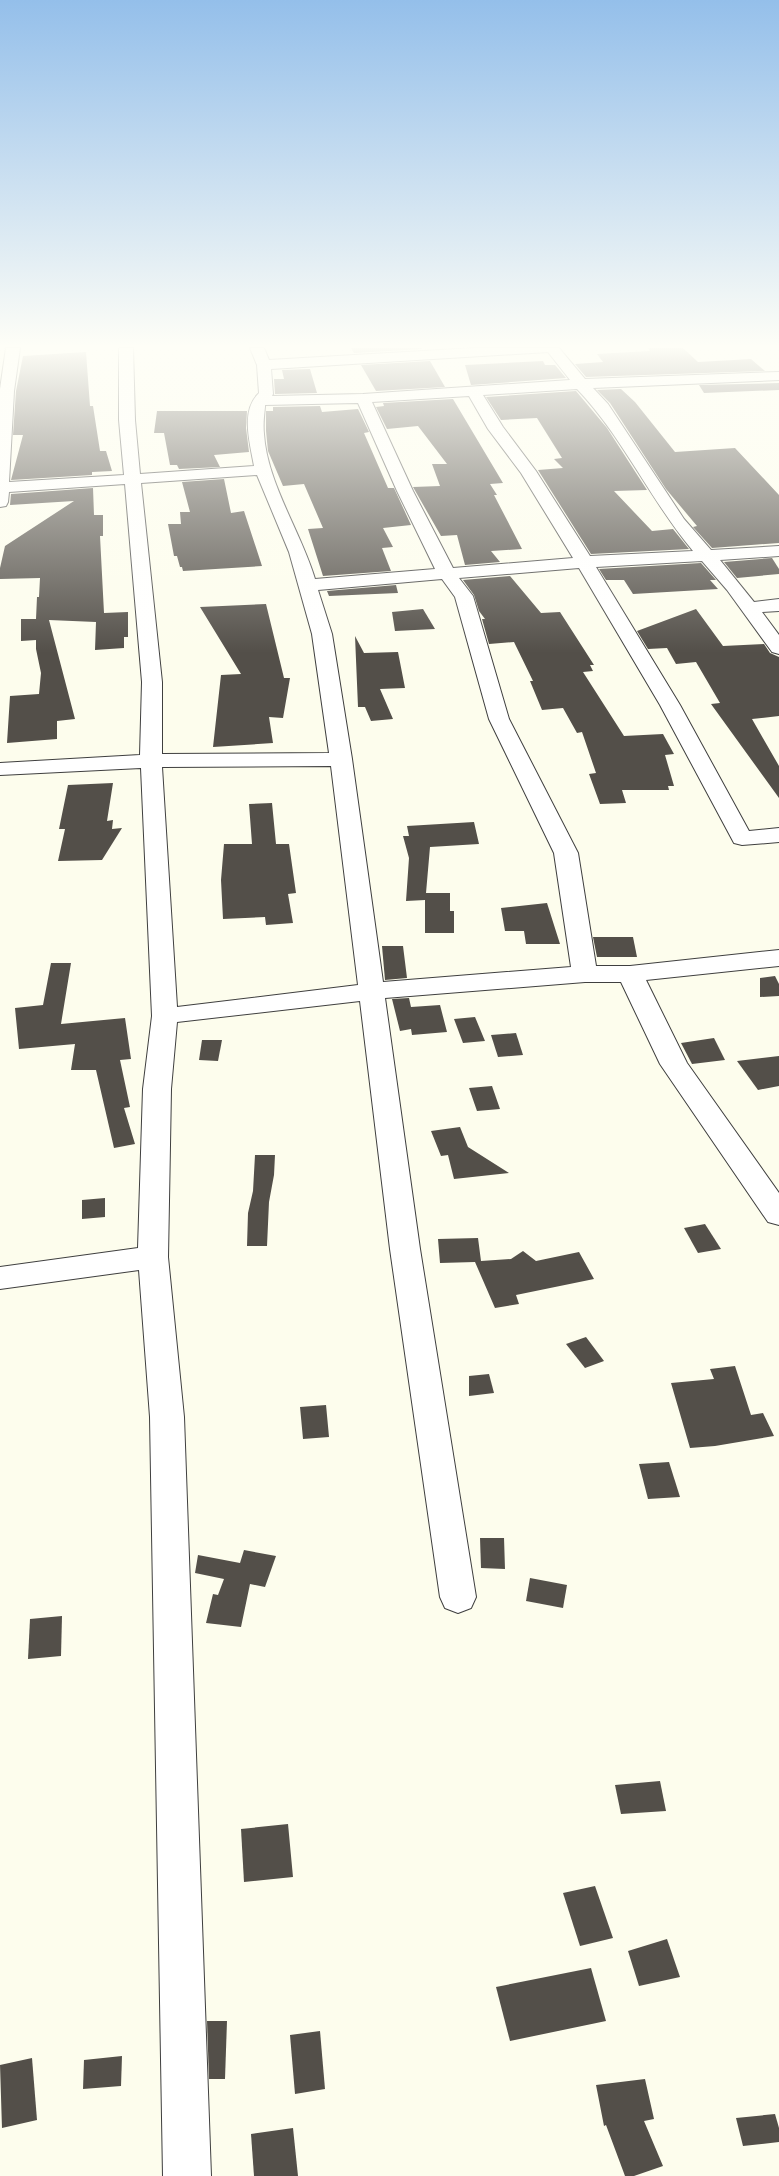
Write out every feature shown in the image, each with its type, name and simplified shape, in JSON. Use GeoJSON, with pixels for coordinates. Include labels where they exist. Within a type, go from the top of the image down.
{"type":"FeatureCollection","features":[{"type":"Feature","properties":{"kind":"street"},"geometry":{"type":"LineString","coordinates":[[3,450],[0,493],[263,470]]}},
{"type":"Feature","properties":{"kind":"street"},"geometry":{"type":"LineString","coordinates":[[129,450],[152,682],[151,761],[165,1016],[157,1089],[152,1257],[167,1417],[187,2176]]}},
{"type":"Feature","properties":{"kind":"street"},"geometry":{"type":"LineString","coordinates":[[259,450],[263,470],[298,552],[309,584],[322,634],[341,759],[406,1259],[458,1597]]}},
{"type":"Feature","properties":{"kind":"street"},"geometry":{"type":"LineString","coordinates":[[386,450],[447,574],[464,596],[499,719],[566,853],[585,974]]}},
{"type":"Feature","properties":{"kind":"street"},"geometry":{"type":"LineString","coordinates":[[512,450],[528,471],[585,562],[670,705],[742,838],[779,835]]}},
{"type":"Feature","properties":{"kind":"street"},"geometry":{"type":"LineString","coordinates":[[631,450],[678,522],[750,608],[779,648]]}},
{"type":"Feature","properties":{"kind":"street"},"geometry":{"type":"LineString","coordinates":[[309,584],[585,562],[707,556],[779,550]]}},
{"type":"Feature","properties":{"kind":"street"},"geometry":{"type":"LineString","coordinates":[[750,608],[779,605]]}},
{"type":"Feature","properties":{"kind":"street"},"geometry":{"type":"LineString","coordinates":[[0,769],[151,761],[341,759]]}},
{"type":"Feature","properties":{"kind":"street"},"geometry":{"type":"LineString","coordinates":[[165,1016],[370,991],[585,974],[630,974],[779,958]]}},
{"type":"Feature","properties":{"kind":"street"},"geometry":{"type":"LineString","coordinates":[[630,974],[674,1064],[779,1215]]}},
{"type":"Feature","properties":{"kind":"street"},"geometry":{"type":"LineString","coordinates":[[0,1278],[152,1257]]}},
{"type":"Feature","properties":{"kind":"building"},"geometry":{"type":"Polygon","coordinates":[[[19,450],[100,450],[106,451],[112,471],[92,472],[92,475],[11,480],[19,450]]]}},
{"type":"Feature","properties":{"kind":"building"},"geometry":{"type":"Polygon","coordinates":[[[167,450],[249,450],[249,452],[214,455],[220,467],[179,469],[177,465],[170,465],[167,450]]]}},
{"type":"Feature","properties":{"kind":"building"},"geometry":{"type":"Polygon","coordinates":[[[371,450],[388,488],[394,488],[411,525],[383,528],[393,547],[382,548],[391,571],[323,576],[308,529],[323,528],[304,484],[283,486],[268,451],[371,450]]]}},
{"type":"Feature","properties":{"kind":"building"},"geometry":{"type":"Polygon","coordinates":[[[436,450],[483,450],[503,483],[490,484],[497,495],[494,495],[522,549],[491,551],[500,562],[465,565],[457,535],[441,536],[413,487],[440,486],[432,464],[447,464],[436,450]]]}},
{"type":"Feature","properties":{"kind":"building"},"geometry":{"type":"Polygon","coordinates":[[[557,450],[621,450],[647,490],[614,491],[652,531],[673,529],[689,549],[591,554],[538,470],[563,468],[554,459],[562,458],[557,450]]]}},
{"type":"Feature","properties":{"kind":"building"},"geometry":{"type":"Polygon","coordinates":[[[640,450],[673,450],[675,452],[736,450],[779,495],[779,543],[712,548],[693,527],[697,526],[666,489],[640,450]]]}},
{"type":"Feature","properties":{"kind":"building"},"geometry":{"type":"Polygon","coordinates":[[[224,479],[231,513],[244,511],[262,566],[183,571],[177,556],[174,556],[168,524],[181,524],[180,512],[190,512],[182,482],[224,479]]]}},
{"type":"Feature","properties":{"kind":"building"},"geometry":{"type":"Polygon","coordinates":[[[93,488],[94,515],[103,515],[103,536],[100,536],[104,613],[128,612],[128,637],[124,637],[124,648],[95,650],[96,622],[49,620],[75,719],[57,721],[57,739],[7,743],[10,696],[39,694],[41,673],[36,640],[21,641],[21,619],[36,619],[40,578],[0,579],[0,568],[5,546],[74,501],[10,505],[11,494],[93,488]]]}},
{"type":"Feature","properties":{"kind":"building"},"geometry":{"type":"Polygon","coordinates":[[[772,558],[779,569],[779,574],[737,578],[724,562],[772,558]]]}},
{"type":"Feature","properties":{"kind":"building"},"geometry":{"type":"Polygon","coordinates":[[[701,563],[716,580],[710,580],[718,589],[633,594],[624,580],[606,580],[599,569],[701,563]]]}},
{"type":"Feature","properties":{"kind":"building"},"geometry":{"type":"Polygon","coordinates":[[[510,576],[541,613],[560,612],[594,665],[590,665],[593,671],[583,672],[624,736],[663,734],[674,754],[665,755],[674,786],[668,786],[669,790],[622,790],[626,803],[600,804],[589,774],[596,773],[582,732],[577,733],[563,708],[542,710],[530,681],[533,681],[514,642],[489,644],[482,619],[485,619],[479,611],[474,595],[463,580],[510,576]]]}},
{"type":"Feature","properties":{"kind":"building"},"geometry":{"type":"Polygon","coordinates":[[[396,585],[398,593],[329,596],[327,591],[396,585]]]}},
{"type":"Feature","properties":{"kind":"building"},"geometry":{"type":"Polygon","coordinates":[[[266,604],[284,678],[290,678],[283,718],[269,717],[273,743],[213,747],[221,675],[241,674],[200,607],[266,604]]]}},
{"type":"Feature","properties":{"kind":"building"},"geometry":{"type":"Polygon","coordinates":[[[423,609],[435,629],[395,631],[392,612],[423,609]]]}},
{"type":"Feature","properties":{"kind":"building"},"geometry":{"type":"Polygon","coordinates":[[[696,609],[723,646],[764,644],[770,653],[779,657],[779,716],[752,719],[779,766],[779,798],[711,704],[720,703],[696,662],[676,664],[667,648],[648,649],[637,631],[696,609]]]}},
{"type":"Feature","properties":{"kind":"building"},"geometry":{"type":"Polygon","coordinates":[[[355,636],[364,653],[398,652],[405,688],[380,689],[393,719],[371,721],[365,707],[358,707],[355,636]]]}},
{"type":"Feature","properties":{"kind":"building"},"geometry":{"type":"Polygon","coordinates":[[[113,783],[107,821],[113,820],[112,829],[122,828],[102,860],[58,861],[65,829],[59,829],[68,785],[113,783]]]}},
{"type":"Feature","properties":{"kind":"building"},"geometry":{"type":"Polygon","coordinates":[[[272,803],[276,844],[289,844],[296,893],[288,894],[293,923],[266,925],[265,917],[223,919],[221,880],[224,844],[252,844],[249,804],[272,803]]]}},
{"type":"Feature","properties":{"kind":"building"},"geometry":{"type":"Polygon","coordinates":[[[474,822],[479,844],[430,847],[426,893],[450,893],[450,911],[454,911],[454,933],[425,933],[425,900],[406,901],[409,858],[403,836],[409,836],[407,826],[474,822]]]}},
{"type":"Feature","properties":{"kind":"building"},"geometry":{"type":"Polygon","coordinates":[[[547,903],[560,944],[526,944],[524,931],[505,931],[501,908],[547,903]]]}},
{"type":"Feature","properties":{"kind":"building"},"geometry":{"type":"Polygon","coordinates":[[[593,937],[633,937],[637,957],[597,957],[593,937]]]}},
{"type":"Feature","properties":{"kind":"building"},"geometry":{"type":"Polygon","coordinates":[[[382,946],[403,946],[407,978],[385,980],[382,946]]]}},
{"type":"Feature","properties":{"kind":"building"},"geometry":{"type":"Polygon","coordinates":[[[51,963],[71,963],[61,1024],[125,1018],[131,1059],[120,1060],[130,1107],[124,1108],[135,1144],[114,1148],[96,1070],[71,1070],[75,1044],[19,1049],[15,1008],[43,1005],[51,963]]]}},
{"type":"Feature","properties":{"kind":"building"},"geometry":{"type":"Polygon","coordinates":[[[775,976],[779,984],[779,996],[760,997],[760,978],[775,976]]]}},
{"type":"Feature","properties":{"kind":"building"},"geometry":{"type":"Polygon","coordinates":[[[409,998],[411,1007],[440,1005],[447,1032],[412,1035],[411,1029],[400,1031],[392,999],[409,998]]]}},
{"type":"Feature","properties":{"kind":"building"},"geometry":{"type":"Polygon","coordinates":[[[475,1017],[485,1041],[463,1043],[454,1019],[475,1017]]]}},
{"type":"Feature","properties":{"kind":"building"},"geometry":{"type":"Polygon","coordinates":[[[516,1033],[523,1055],[498,1057],[491,1035],[516,1033]]]}},
{"type":"Feature","properties":{"kind":"building"},"geometry":{"type":"Polygon","coordinates":[[[714,1038],[725,1060],[692,1064],[681,1043],[714,1038]]]}},
{"type":"Feature","properties":{"kind":"building"},"geometry":{"type":"Polygon","coordinates":[[[202,1040],[222,1040],[218,1061],[199,1060],[202,1040]]]}},
{"type":"Feature","properties":{"kind":"building"},"geometry":{"type":"Polygon","coordinates":[[[779,1056],[779,1086],[758,1090],[737,1061],[779,1056]]]}},
{"type":"Feature","properties":{"kind":"building"},"geometry":{"type":"Polygon","coordinates":[[[492,1086],[500,1109],[477,1111],[469,1088],[492,1086]]]}},
{"type":"Feature","properties":{"kind":"building"},"geometry":{"type":"Polygon","coordinates":[[[460,1127],[468,1147],[509,1173],[454,1179],[448,1155],[441,1156],[431,1131],[460,1127]]]}},
{"type":"Feature","properties":{"kind":"building"},"geometry":{"type":"Polygon","coordinates":[[[255,1155],[275,1155],[274,1175],[269,1202],[267,1246],[247,1246],[248,1213],[253,1191],[255,1155]]]}},
{"type":"Feature","properties":{"kind":"building"},"geometry":{"type":"Polygon","coordinates":[[[105,1198],[105,1217],[82,1219],[82,1200],[105,1198]]]}},
{"type":"Feature","properties":{"kind":"building"},"geometry":{"type":"Polygon","coordinates":[[[705,1224],[721,1249],[698,1253],[684,1228],[705,1224]]]}},
{"type":"Feature","properties":{"kind":"building"},"geometry":{"type":"Polygon","coordinates":[[[478,1238],[481,1261],[511,1259],[523,1251],[536,1261],[579,1252],[594,1279],[516,1295],[519,1304],[495,1308],[475,1262],[440,1263],[438,1239],[478,1238]]]}},
{"type":"Feature","properties":{"kind":"building"},"geometry":{"type":"Polygon","coordinates":[[[586,1337],[604,1361],[585,1368],[566,1344],[586,1337]]]}},
{"type":"Feature","properties":{"kind":"building"},"geometry":{"type":"Polygon","coordinates":[[[735,1366],[751,1415],[763,1413],[774,1436],[715,1446],[690,1448],[671,1383],[714,1379],[710,1369],[735,1366]]]}},
{"type":"Feature","properties":{"kind":"building"},"geometry":{"type":"Polygon","coordinates":[[[489,1374],[494,1393],[469,1396],[469,1376],[489,1374]]]}},
{"type":"Feature","properties":{"kind":"building"},"geometry":{"type":"Polygon","coordinates":[[[326,1405],[329,1437],[303,1439],[300,1407],[326,1405]]]}},
{"type":"Feature","properties":{"kind":"building"},"geometry":{"type":"Polygon","coordinates":[[[669,1462],[680,1497],[648,1499],[639,1464],[669,1462]]]}},
{"type":"Feature","properties":{"kind":"building"},"geometry":{"type":"Polygon","coordinates":[[[480,1538],[504,1538],[505,1569],[481,1568],[480,1538]]]}},
{"type":"Feature","properties":{"kind":"building"},"geometry":{"type":"Polygon","coordinates":[[[244,1550],[276,1556],[265,1587],[250,1584],[241,1627],[206,1623],[213,1594],[218,1595],[224,1579],[195,1573],[198,1555],[240,1563],[244,1550]]]}},
{"type":"Feature","properties":{"kind":"building"},"geometry":{"type":"Polygon","coordinates":[[[530,1578],[567,1585],[563,1608],[526,1601],[530,1578]]]}},
{"type":"Feature","properties":{"kind":"building"},"geometry":{"type":"Polygon","coordinates":[[[62,1616],[61,1656],[28,1659],[30,1619],[62,1616]]]}},
{"type":"Feature","properties":{"kind":"building"},"geometry":{"type":"Polygon","coordinates":[[[660,1781],[666,1811],[621,1814],[615,1785],[660,1781]]]}},
{"type":"Feature","properties":{"kind":"building"},"geometry":{"type":"Polygon","coordinates":[[[288,1824],[293,1877],[244,1882],[241,1829],[288,1824]]]}},
{"type":"Feature","properties":{"kind":"building"},"geometry":{"type":"Polygon","coordinates":[[[595,1886],[613,1938],[580,1946],[563,1893],[595,1886]]]}},
{"type":"Feature","properties":{"kind":"building"},"geometry":{"type":"Polygon","coordinates":[[[667,1939],[680,1977],[639,1986],[628,1951],[667,1939]]]}},
{"type":"Feature","properties":{"kind":"building"},"geometry":{"type":"Polygon","coordinates":[[[591,1968],[606,2021],[510,2041],[496,1987],[591,1968]]]}},
{"type":"Feature","properties":{"kind":"building"},"geometry":{"type":"Polygon","coordinates":[[[207,2021],[227,2021],[225,2079],[209,2079],[207,2021]]]}},
{"type":"Feature","properties":{"kind":"building"},"geometry":{"type":"Polygon","coordinates":[[[320,2031],[325,2089],[295,2094],[290,2035],[320,2031]]]}},
{"type":"Feature","properties":{"kind":"building"},"geometry":{"type":"Polygon","coordinates":[[[122,2056],[121,2086],[83,2089],[84,2060],[122,2056]]]}},
{"type":"Feature","properties":{"kind":"building"},"geometry":{"type":"Polygon","coordinates":[[[32,2058],[37,2120],[2,2128],[0,2065],[32,2058]]]}},
{"type":"Feature","properties":{"kind":"building"},"geometry":{"type":"Polygon","coordinates":[[[645,2079],[654,2119],[644,2121],[663,2166],[634,2176],[625,2176],[606,2125],[604,2126],[596,2085],[645,2079]]]}},
{"type":"Feature","properties":{"kind":"building"},"geometry":{"type":"Polygon","coordinates":[[[775,2114],[779,2128],[779,2142],[743,2146],[736,2118],[775,2114]]]}},
{"type":"Feature","properties":{"kind":"building"},"geometry":{"type":"Polygon","coordinates":[[[293,2128],[298,2176],[254,2176],[251,2134],[293,2128]]]}}]}
